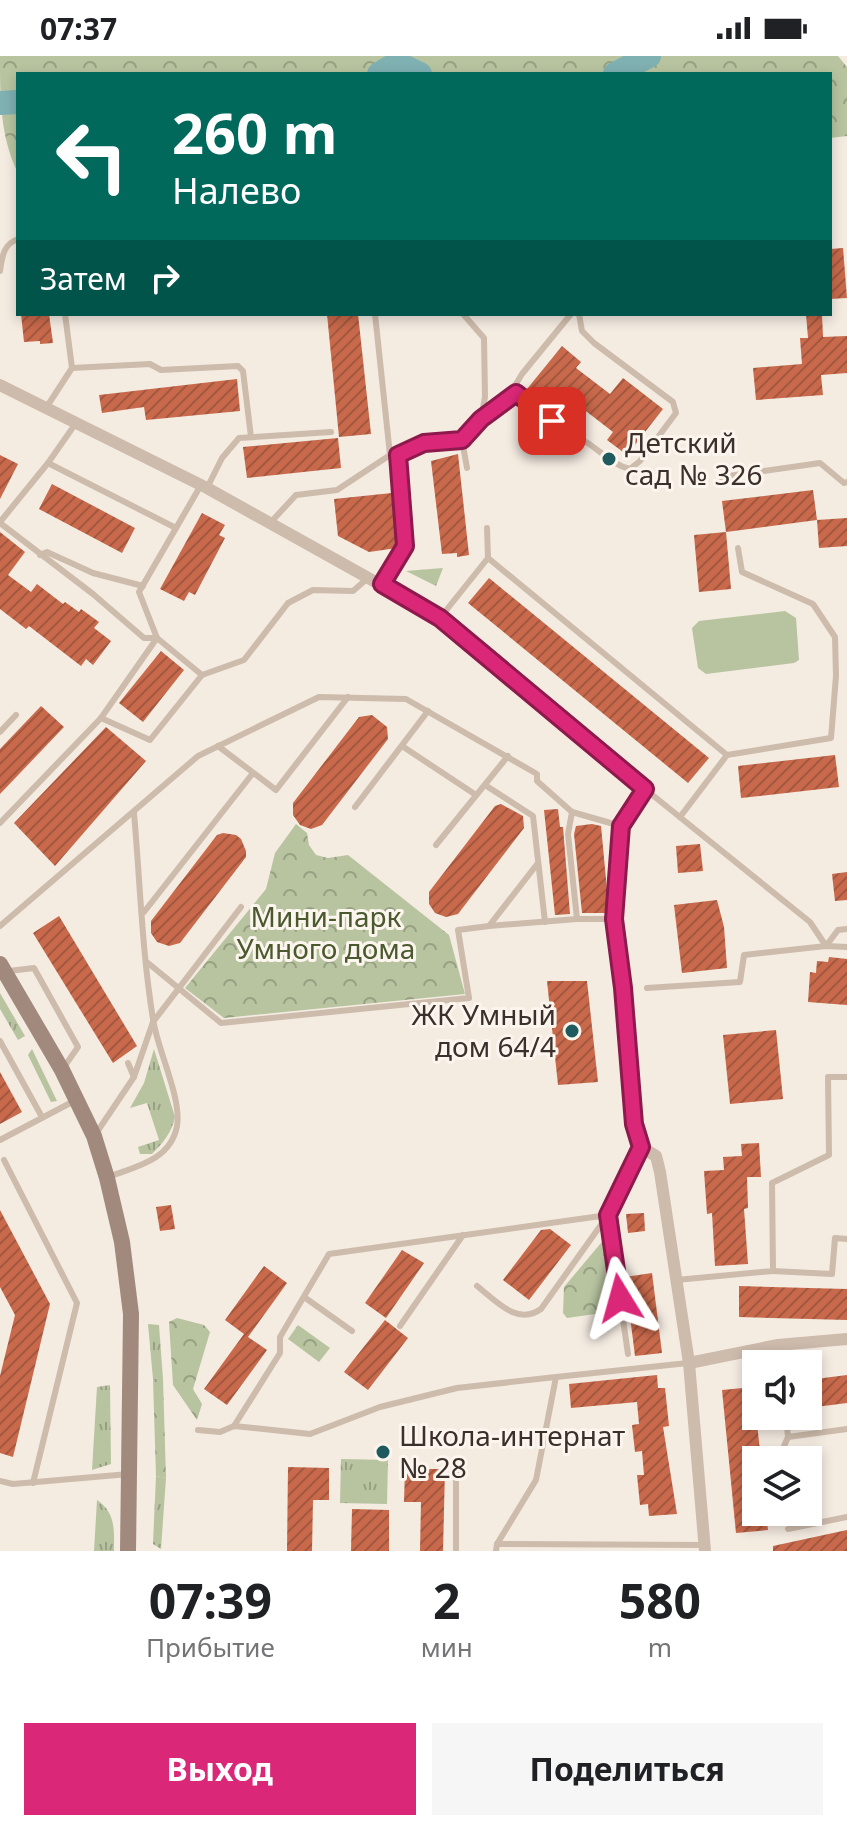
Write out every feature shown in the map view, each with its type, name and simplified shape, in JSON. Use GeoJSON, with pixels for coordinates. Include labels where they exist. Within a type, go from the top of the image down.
{"type":"FeatureCollection","features":[{"type":"Feature","properties":{"kind":"main road"},"geometry":{"type":"LineString","coordinates":[[3,968],[62,1070],[94,1136],[122,1242],[130,1295],[128,1551]]}},
{"type":"Feature","properties":{"kind":"street"},"geometry":{"type":"LineString","coordinates":[[0,385],[204,486],[440,618],[645,789],[621,826],[614,919],[634,1124],[641,1147],[656,1156],[660,1172],[689,1363],[705,1548]]}},
{"type":"Feature","properties":{"kind":"street"},"geometry":{"type":"LineString","coordinates":[[689,1363],[778,1345],[847,1339]]}},
{"type":"Feature","properties":{"kind":"lane"},"geometry":{"type":"LineString","coordinates":[[0,271],[3,252],[16,240]]}},
{"type":"Feature","properties":{"kind":"lane"},"geometry":{"type":"LineString","coordinates":[[46,408],[72,368],[65,316]]}},
{"type":"Feature","properties":{"kind":"lane"},"geometry":{"type":"LineString","coordinates":[[375,316],[405,546],[382,584]]}},
{"type":"Feature","properties":{"kind":"lane"},"geometry":{"type":"LineString","coordinates":[[465,316],[484,338],[485,397],[481,419]]}},
{"type":"Feature","properties":{"kind":"lane"},"geometry":{"type":"LineString","coordinates":[[569,316],[513,389],[565,432],[588,444],[619,467],[630,469],[640,461],[676,413],[673,402],[594,343],[582,331],[579,316]]}},
{"type":"Feature","properties":{"kind":"lane"},"geometry":{"type":"LineString","coordinates":[[72,368],[150,364],[161,370],[238,366],[243,371],[251,437]]}},
{"type":"Feature","properties":{"kind":"lane"},"geometry":{"type":"LineString","coordinates":[[271,522],[296,495],[337,490],[394,455],[424,443],[462,440],[481,419],[516,393]]}},
{"type":"Feature","properties":{"kind":"lane"},"geometry":{"type":"LineString","coordinates":[[76,423],[0,522],[144,638],[157,638]]}},
{"type":"Feature","properties":{"kind":"lane"},"geometry":{"type":"LineString","coordinates":[[202,675],[157,638],[139,592],[176,528],[222,458],[239,438],[331,432]]}},
{"type":"Feature","properties":{"kind":"lane"},"geometry":{"type":"LineString","coordinates":[[462,440],[467,468]]}},
{"type":"Feature","properties":{"kind":"lane"},"geometry":{"type":"LineString","coordinates":[[48,463],[176,528]]}},
{"type":"Feature","properties":{"kind":"lane"},"geometry":{"type":"LineString","coordinates":[[721,477],[820,463],[844,483],[847,482]]}},
{"type":"Feature","properties":{"kind":"lane"},"geometry":{"type":"LineString","coordinates":[[440,618],[488,558],[487,528]]}},
{"type":"Feature","properties":{"kind":"lane"},"geometry":{"type":"LineString","coordinates":[[680,817],[727,755],[831,738],[836,676],[835,637],[813,604],[742,572],[738,548]]}},
{"type":"Feature","properties":{"kind":"lane"},"geometry":{"type":"LineString","coordinates":[[40,555],[47,552],[93,573],[143,586]]}},
{"type":"Feature","properties":{"kind":"lane"},"geometry":{"type":"LineString","coordinates":[[488,558],[727,755]]}},
{"type":"Feature","properties":{"kind":"lane"},"geometry":{"type":"LineString","coordinates":[[101,718],[150,740],[202,675],[244,660],[288,603],[313,590],[353,591],[368,578]]}},
{"type":"Feature","properties":{"kind":"lane"},"geometry":{"type":"LineString","coordinates":[[0,823],[101,718],[157,638]]}},
{"type":"Feature","properties":{"kind":"lane"},"geometry":{"type":"LineString","coordinates":[[0,926],[198,756],[319,697],[406,699],[537,774],[537,781],[572,812],[621,826]]}},
{"type":"Feature","properties":{"kind":"lane"},"geometry":{"type":"LineString","coordinates":[[218,746],[276,790],[348,697]]}},
{"type":"Feature","properties":{"kind":"lane"},"geometry":{"type":"LineString","coordinates":[[355,807],[428,711]]}},
{"type":"Feature","properties":{"kind":"lane"},"geometry":{"type":"LineString","coordinates":[[0,732],[16,715]]}},
{"type":"Feature","properties":{"kind":"lane"},"geometry":{"type":"LineString","coordinates":[[402,746],[476,795]]}},
{"type":"Feature","properties":{"kind":"lane"},"geometry":{"type":"LineString","coordinates":[[436,845],[508,756]]}},
{"type":"Feature","properties":{"kind":"lane"},"geometry":{"type":"LineString","coordinates":[[143,913],[253,773]]}},
{"type":"Feature","properties":{"kind":"lane"},"geometry":{"type":"LineString","coordinates":[[485,785],[533,816],[545,922]]}},
{"type":"Feature","properties":{"kind":"lane"},"geometry":{"type":"LineString","coordinates":[[645,789],[810,922],[826,946]]}},
{"type":"Feature","properties":{"kind":"lane"},"geometry":{"type":"LineString","coordinates":[[572,812],[568,834],[577,919]]}},
{"type":"Feature","properties":{"kind":"lane"},"geometry":{"type":"LineString","coordinates":[[107,1178],[152,1161],[163,1152],[177,1127],[177,1109],[153,1022],[134,813]]}},
{"type":"Feature","properties":{"kind":"lane"},"geometry":{"type":"LineString","coordinates":[[489,926],[538,863]]}},
{"type":"Feature","properties":{"kind":"lane"},"geometry":{"type":"LineString","coordinates":[[94,1136],[134,1077],[153,1022],[241,907]]}},
{"type":"Feature","properties":{"kind":"lane"},"geometry":{"type":"LineString","coordinates":[[148,963],[221,1023],[469,998],[458,930],[577,919],[614,919]]}},
{"type":"Feature","properties":{"kind":"lane"},"geometry":{"type":"LineString","coordinates":[[826,946],[838,930],[847,929]]}},
{"type":"Feature","properties":{"kind":"lane"},"geometry":{"type":"LineString","coordinates":[[647,988],[740,982],[744,955],[826,946],[847,947]]}},
{"type":"Feature","properties":{"kind":"lane"},"geometry":{"type":"LineString","coordinates":[[3,968],[34,968],[78,1047],[62,1070]]}},
{"type":"Feature","properties":{"kind":"lane"},"geometry":{"type":"LineString","coordinates":[[0,1041],[42,1117]]}},
{"type":"Feature","properties":{"kind":"lane"},"geometry":{"type":"LineString","coordinates":[[128,1063],[134,1077]]}},
{"type":"Feature","properties":{"kind":"lane"},"geometry":{"type":"LineString","coordinates":[[773,1271],[772,1183],[829,1155],[828,1077],[847,1077]]}},
{"type":"Feature","properties":{"kind":"lane"},"geometry":{"type":"LineString","coordinates":[[0,1140],[76,1100]]}},
{"type":"Feature","properties":{"kind":"lane"},"geometry":{"type":"LineString","coordinates":[[477,1286],[511,1312],[532,1315],[551,1296],[608,1215],[641,1147]]}},
{"type":"Feature","properties":{"kind":"lane"},"geometry":{"type":"LineString","coordinates":[[4,1160],[77,1303],[33,1483]]}},
{"type":"Feature","properties":{"kind":"lane"},"geometry":{"type":"LineString","coordinates":[[234,1426],[280,1353],[280,1337],[329,1254],[608,1215]]}},
{"type":"Feature","properties":{"kind":"lane"},"geometry":{"type":"LineString","coordinates":[[608,1215],[628,1354]]}},
{"type":"Feature","properties":{"kind":"lane"},"geometry":{"type":"LineString","coordinates":[[400,1326],[463,1235]]}},
{"type":"Feature","properties":{"kind":"lane"},"geometry":{"type":"LineString","coordinates":[[676,1280],[773,1271],[832,1274],[835,1238],[847,1239]]}},
{"type":"Feature","properties":{"kind":"lane"},"geometry":{"type":"LineString","coordinates":[[304,1297],[352,1331]]}},
{"type":"Feature","properties":{"kind":"lane"},"geometry":{"type":"LineString","coordinates":[[778,1345],[779,1350]]}},
{"type":"Feature","properties":{"kind":"lane"},"geometry":{"type":"LineString","coordinates":[[198,1430],[220,1432],[234,1426],[310,1434],[380,1407],[457,1388],[689,1363]]}},
{"type":"Feature","properties":{"kind":"lane"},"geometry":{"type":"LineString","coordinates":[[556,1377],[536,1480],[497,1547],[705,1548]]}},
{"type":"Feature","properties":{"kind":"lane"},"geometry":{"type":"LineString","coordinates":[[788,1437],[847,1429]]}},
{"type":"Feature","properties":{"kind":"lane"},"geometry":{"type":"LineString","coordinates":[[784,1446],[787,1430]]}},
{"type":"Feature","properties":{"kind":"lane"},"geometry":{"type":"LineString","coordinates":[[456,1472],[456,1551]]}},
{"type":"Feature","properties":{"kind":"lane"},"geometry":{"type":"LineString","coordinates":[[0,1481],[33,1483],[129,1474]]}},
{"type":"Feature","properties":{"kind":"lane"},"geometry":{"type":"LineString","coordinates":[[788,1529],[847,1517]]}},
{"type":"Feature","properties":{"kind":"green space"},"geometry":{"type":"Polygon","coordinates":[[[0,56],[838,56],[847,67],[847,136],[832,138],[832,72],[16,72],[16,168],[4,131],[0,56]]]}},
{"type":"Feature","properties":{"kind":"green space"},"geometry":{"type":"Polygon","coordinates":[[[443,568],[436,586],[406,571],[443,568]]]}},
{"type":"Feature","properties":{"kind":"green space"},"geometry":{"type":"Polygon","coordinates":[[[785,611],[796,618],[799,660],[706,674],[698,668],[692,628],[699,621],[785,611]]]}},
{"type":"Feature","properties":{"kind":"green space","name":"Мини-парк Умного дома"},"geometry":{"type":"Polygon","coordinates":[[[296,824],[307,833],[309,845],[316,855],[328,858],[348,855],[449,935],[465,994],[224,1018],[185,988],[266,889],[275,853],[296,824]]]}},
{"type":"Feature","properties":{"kind":"green space"},"geometry":{"type":"Polygon","coordinates":[[[0,993],[25,1036],[18,1040],[0,1009],[0,993]]]}},
{"type":"Feature","properties":{"kind":"green space"},"geometry":{"type":"Polygon","coordinates":[[[32,1049],[57,1101],[51,1102],[28,1055],[32,1049]]]}},
{"type":"Feature","properties":{"kind":"green space"},"geometry":{"type":"Polygon","coordinates":[[[154,1049],[175,1117],[156,1150],[152,1154],[140,1154],[138,1147],[159,1140],[147,1103],[130,1108],[144,1083],[154,1049]]]}},
{"type":"Feature","properties":{"kind":"green space"},"geometry":{"type":"Polygon","coordinates":[[[606,1237],[616,1300],[609,1312],[567,1318],[563,1313],[564,1287],[606,1237]]]}},
{"type":"Feature","properties":{"kind":"green space"},"geometry":{"type":"Polygon","coordinates":[[[177,1318],[204,1325],[210,1332],[193,1389],[202,1404],[197,1420],[173,1385],[169,1322],[177,1318]]]}},
{"type":"Feature","properties":{"kind":"green space"},"geometry":{"type":"Polygon","coordinates":[[[148,1324],[159,1325],[163,1379],[153,1379],[148,1324]]]}},
{"type":"Feature","properties":{"kind":"green space"},"geometry":{"type":"Polygon","coordinates":[[[298,1325],[330,1348],[319,1362],[288,1339],[298,1325]]]}},
{"type":"Feature","properties":{"kind":"green space"},"geometry":{"type":"Polygon","coordinates":[[[153,1379],[163,1379],[166,1478],[156,1476],[153,1379]]]}},
{"type":"Feature","properties":{"kind":"green space"},"geometry":{"type":"Polygon","coordinates":[[[110,1385],[111,1464],[92,1470],[97,1387],[110,1385]]]}},
{"type":"Feature","properties":{"kind":"green space"},"geometry":{"type":"Polygon","coordinates":[[[341,1459],[388,1460],[387,1504],[340,1503],[341,1459]]]}},
{"type":"Feature","properties":{"kind":"green space"},"geometry":{"type":"Polygon","coordinates":[[[156,1476],[166,1478],[161,1549],[153,1544],[156,1476]]]}},
{"type":"Feature","properties":{"kind":"green space"},"geometry":{"type":"Polygon","coordinates":[[[97,1500],[111,1516],[114,1551],[94,1551],[97,1500]]]}},
{"type":"Feature","properties":{"kind":"building"},"geometry":{"type":"Polygon","coordinates":[[[843,248],[847,298],[832,299],[832,249],[843,248]]]}},
{"type":"Feature","properties":{"kind":"building"},"geometry":{"type":"Polygon","coordinates":[[[21,316],[49,316],[53,343],[24,342],[21,316]]]}},
{"type":"Feature","properties":{"kind":"building"},"geometry":{"type":"Polygon","coordinates":[[[327,316],[358,316],[371,434],[339,437],[327,316]]]}},
{"type":"Feature","properties":{"kind":"building"},"geometry":{"type":"Polygon","coordinates":[[[806,316],[822,316],[823,337],[847,336],[847,373],[821,375],[823,395],[756,400],[753,368],[802,364],[800,338],[808,338],[806,316]]]}},
{"type":"Feature","properties":{"kind":"building"},"geometry":{"type":"Polygon","coordinates":[[[562,346],[581,362],[576,368],[610,394],[623,378],[663,409],[627,455],[607,440],[613,432],[578,405],[567,420],[527,389],[562,346]]]}},
{"type":"Feature","properties":{"kind":"building"},"geometry":{"type":"Polygon","coordinates":[[[237,379],[240,411],[146,420],[144,407],[102,413],[99,395],[237,379]]]}},
{"type":"Feature","properties":{"kind":"building"},"geometry":{"type":"Polygon","coordinates":[[[338,438],[341,468],[247,478],[243,447],[338,438]]]}},
{"type":"Feature","properties":{"kind":"building"},"geometry":{"type":"Polygon","coordinates":[[[458,454],[469,555],[457,557],[457,553],[442,554],[431,461],[458,454]]]}},
{"type":"Feature","properties":{"kind":"building"},"geometry":{"type":"Polygon","coordinates":[[[0,455],[18,464],[0,499],[0,455]]]}},
{"type":"Feature","properties":{"kind":"building"},"geometry":{"type":"Polygon","coordinates":[[[52,484],[135,528],[122,553],[39,509],[52,484]]]}},
{"type":"Feature","properties":{"kind":"building"},"geometry":{"type":"Polygon","coordinates":[[[813,490],[817,520],[726,532],[722,501],[813,490]]]}},
{"type":"Feature","properties":{"kind":"building"},"geometry":{"type":"Polygon","coordinates":[[[392,493],[397,548],[369,552],[338,536],[334,499],[392,493]]]}},
{"type":"Feature","properties":{"kind":"building"},"geometry":{"type":"Polygon","coordinates":[[[202,513],[225,525],[219,535],[225,538],[195,595],[189,592],[184,601],[160,589],[202,513]]]}},
{"type":"Feature","properties":{"kind":"building"},"geometry":{"type":"Polygon","coordinates":[[[847,518],[847,546],[819,548],[817,520],[847,518]]]}},
{"type":"Feature","properties":{"kind":"building"},"geometry":{"type":"Polygon","coordinates":[[[0,532],[25,552],[8,575],[31,592],[37,584],[63,604],[65,602],[79,612],[81,609],[99,622],[94,628],[111,641],[93,665],[86,659],[81,666],[29,626],[26,629],[0,609],[0,532]]]}},
{"type":"Feature","properties":{"kind":"building"},"geometry":{"type":"Polygon","coordinates":[[[726,532],[731,589],[699,592],[694,535],[726,532]]]}},
{"type":"Feature","properties":{"kind":"building"},"geometry":{"type":"Polygon","coordinates":[[[489,578],[709,758],[688,783],[468,603],[489,578]]]}},
{"type":"Feature","properties":{"kind":"building"},"geometry":{"type":"Polygon","coordinates":[[[161,651],[184,670],[143,722],[119,703],[161,651]]]}},
{"type":"Feature","properties":{"kind":"building"},"geometry":{"type":"Polygon","coordinates":[[[41,706],[64,727],[0,794],[0,749],[41,706]]]}},
{"type":"Feature","properties":{"kind":"building"},"geometry":{"type":"Polygon","coordinates":[[[372,715],[387,727],[388,739],[322,825],[311,829],[300,825],[293,815],[293,803],[359,717],[372,715]]]}},
{"type":"Feature","properties":{"kind":"building"},"geometry":{"type":"Polygon","coordinates":[[[106,727],[146,761],[55,866],[14,823],[106,727]]]}},
{"type":"Feature","properties":{"kind":"building"},"geometry":{"type":"Polygon","coordinates":[[[835,755],[839,787],[741,798],[738,766],[835,755]]]}},
{"type":"Feature","properties":{"kind":"building"},"geometry":{"type":"Polygon","coordinates":[[[501,804],[523,816],[524,828],[458,914],[446,917],[435,913],[429,904],[429,892],[495,806],[501,804]]]}},
{"type":"Feature","properties":{"kind":"building"},"geometry":{"type":"Polygon","coordinates":[[[558,809],[560,827],[563,827],[570,914],[555,915],[544,810],[558,809]]]}},
{"type":"Feature","properties":{"kind":"building"},"geometry":{"type":"Polygon","coordinates":[[[576,826],[601,826],[607,890],[605,913],[582,913],[574,834],[576,826]]]}},
{"type":"Feature","properties":{"kind":"building"},"geometry":{"type":"Polygon","coordinates":[[[223,833],[241,839],[246,857],[180,943],[169,946],[157,942],[151,933],[151,921],[217,835],[223,833]]]}},
{"type":"Feature","properties":{"kind":"building"},"geometry":{"type":"Polygon","coordinates":[[[700,844],[703,871],[678,873],[676,846],[700,844]]]}},
{"type":"Feature","properties":{"kind":"building"},"geometry":{"type":"Polygon","coordinates":[[[847,872],[847,900],[835,901],[832,874],[847,872]]]}},
{"type":"Feature","properties":{"kind":"building"},"geometry":{"type":"Polygon","coordinates":[[[717,900],[724,927],[727,968],[682,973],[674,905],[717,900]]]}},
{"type":"Feature","properties":{"kind":"building"},"geometry":{"type":"Polygon","coordinates":[[[59,916],[137,1046],[113,1063],[33,933],[59,916]]]}},
{"type":"Feature","properties":{"kind":"building"},"geometry":{"type":"Polygon","coordinates":[[[829,957],[847,959],[847,1005],[808,1002],[810,972],[816,973],[817,961],[828,962],[829,957]]]}},
{"type":"Feature","properties":{"kind":"building","name":"ЖК Умный дом 64/4"},"geometry":{"type":"Polygon","coordinates":[[[547,981],[587,981],[598,1082],[558,1085],[547,981]]]}},
{"type":"Feature","properties":{"kind":"building"},"geometry":{"type":"Polygon","coordinates":[[[776,1030],[783,1099],[730,1104],[723,1035],[776,1030]]]}},
{"type":"Feature","properties":{"kind":"building"},"geometry":{"type":"Polygon","coordinates":[[[0,1072],[22,1112],[0,1124],[0,1072]]]}},
{"type":"Feature","properties":{"kind":"building"},"geometry":{"type":"Polygon","coordinates":[[[759,1143],[761,1177],[747,1177],[748,1208],[744,1209],[748,1264],[715,1266],[712,1213],[707,1214],[704,1171],[724,1170],[723,1157],[742,1156],[741,1144],[759,1143]]]}},
{"type":"Feature","properties":{"kind":"building"},"geometry":{"type":"Polygon","coordinates":[[[171,1205],[175,1229],[160,1231],[156,1207],[171,1205]]]}},
{"type":"Feature","properties":{"kind":"building"},"geometry":{"type":"Polygon","coordinates":[[[0,1210],[50,1304],[13,1457],[0,1453],[0,1376],[15,1315],[0,1287],[0,1210]]]}},
{"type":"Feature","properties":{"kind":"building"},"geometry":{"type":"Polygon","coordinates":[[[644,1213],[645,1231],[628,1233],[626,1214],[644,1213]]]}},
{"type":"Feature","properties":{"kind":"building"},"geometry":{"type":"Polygon","coordinates":[[[550,1229],[571,1245],[529,1300],[503,1280],[541,1230],[550,1229]]]}},
{"type":"Feature","properties":{"kind":"building"},"geometry":{"type":"Polygon","coordinates":[[[402,1250],[424,1263],[386,1318],[365,1303],[402,1250]]]}},
{"type":"Feature","properties":{"kind":"building"},"geometry":{"type":"Polygon","coordinates":[[[264,1266],[287,1283],[248,1337],[267,1350],[227,1405],[204,1389],[244,1334],[225,1320],[264,1266]]]}},
{"type":"Feature","properties":{"kind":"building"},"geometry":{"type":"Polygon","coordinates":[[[652,1273],[662,1353],[635,1356],[625,1277],[652,1273]]]}},
{"type":"Feature","properties":{"kind":"building"},"geometry":{"type":"Polygon","coordinates":[[[739,1286],[847,1289],[847,1320],[739,1317],[739,1286]]]}},
{"type":"Feature","properties":{"kind":"building"},"geometry":{"type":"Polygon","coordinates":[[[385,1320],[408,1338],[368,1390],[344,1372],[385,1320]]]}},
{"type":"Feature","properties":{"kind":"building"},"geometry":{"type":"Polygon","coordinates":[[[657,1375],[658,1388],[665,1388],[669,1426],[663,1427],[677,1514],[649,1516],[648,1504],[640,1505],[637,1475],[644,1475],[642,1451],[635,1452],[632,1425],[639,1424],[637,1402],[571,1408],[569,1384],[657,1375]]]}},
{"type":"Feature","properties":{"kind":"building"},"geometry":{"type":"Polygon","coordinates":[[[847,1375],[847,1403],[822,1406],[822,1378],[847,1375]]]}},
{"type":"Feature","properties":{"kind":"building"},"geometry":{"type":"Polygon","coordinates":[[[742,1388],[742,1430],[758,1430],[759,1446],[742,1446],[742,1526],[768,1526],[768,1530],[736,1533],[722,1390],[742,1388]]]}},
{"type":"Feature","properties":{"kind":"building"},"geometry":{"type":"Polygon","coordinates":[[[288,1467],[329,1468],[329,1500],[313,1500],[312,1551],[287,1551],[288,1467]]]}},
{"type":"Feature","properties":{"kind":"building"},"geometry":{"type":"Polygon","coordinates":[[[405,1469],[445,1469],[443,1551],[420,1551],[421,1502],[404,1502],[405,1469]]]}},
{"type":"Feature","properties":{"kind":"building"},"geometry":{"type":"Polygon","coordinates":[[[352,1509],[389,1510],[389,1551],[351,1551],[352,1509]]]}},
{"type":"Feature","properties":{"kind":"building"},"geometry":{"type":"Polygon","coordinates":[[[847,1530],[847,1551],[773,1551],[773,1546],[847,1530]]]}},
{"type":"Feature","properties":{"kind":"waterway"},"geometry":{"type":"LineString","coordinates":[[619,72],[649,56]]}},
{"type":"Feature","properties":{"kind":"waterway"},"geometry":{"type":"LineString","coordinates":[[382,72],[397,63],[416,72]]}},
{"type":"Feature","properties":{"kind":"waterway"},"geometry":{"type":"LineString","coordinates":[[0,103],[16,102]]}},
{"type":"Feature","properties":{"kind":"place","name":"Детский сад № 326"},"geometry":{"type":"Point","coordinates":[609,459]}},
{"type":"Feature","properties":{"kind":"place","name":"ЖК Умный дом 64/4"},"geometry":{"type":"Point","coordinates":[572,1031]}},
{"type":"Feature","properties":{"kind":"place","name":"Школа-интернат № 28"},"geometry":{"type":"Point","coordinates":[383,1452]}},
{"type":"Feature","properties":{"kind":"route"},"geometry":{"type":"LineString","coordinates":[[552,421],[516,393],[481,419],[462,440],[424,443],[398,455],[405,546],[382,584],[440,618],[645,789],[621,826],[614,919],[634,1124],[641,1147],[608,1215],[620,1298]]}}]}
